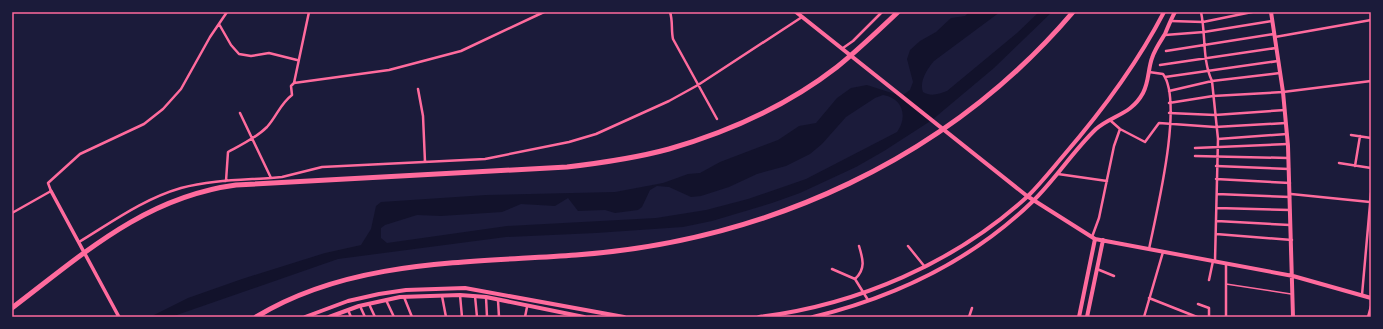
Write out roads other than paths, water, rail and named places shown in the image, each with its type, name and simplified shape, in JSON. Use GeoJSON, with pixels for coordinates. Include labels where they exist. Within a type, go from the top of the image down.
{"type":"FeatureCollection","features":[{"type":"Feature","properties":{"kind":"highway"},"geometry":{"type":"LineString","coordinates":[[12,308],[122,225],[156,207],[212,188],[236,185],[567,167],[619,160],[669,149],[721,131],[764,112],[800,92],[837,67],[898,12]]}},
{"type":"Feature","properties":{"kind":"highway"},"geometry":{"type":"LineString","coordinates":[[256,317],[277,305],[307,292],[370,274],[473,262],[608,252],[668,243],[732,228],[783,212],[840,189],[888,164],[927,141],[958,119],[1016,72],[1073,12]]}},
{"type":"Feature","properties":{"kind":"main road"},"geometry":{"type":"LineString","coordinates":[[796,12],[1027,196],[1094,238],[1293,276],[1371,298]]}},
{"type":"Feature","properties":{"kind":"main road"},"geometry":{"type":"LineString","coordinates":[[759,317],[832,303],[925,268],[970,240],[1001,218],[1027,196],[1082,135],[1142,52],[1164,12]]}},
{"type":"Feature","properties":{"kind":"main road"},"geometry":{"type":"LineString","coordinates":[[813,317],[868,301],[901,289],[941,269],[1002,228],[1034,200],[1096,129],[1124,114],[1138,100],[1146,86],[1155,49],[1175,12]]}},
{"type":"Feature","properties":{"kind":"main road"},"geometry":{"type":"LineString","coordinates":[[1272,12],[1272,21],[1283,92],[1289,158],[1293,317]]}},
{"type":"Feature","properties":{"kind":"main road"},"geometry":{"type":"LineString","coordinates":[[1079,317],[1094,238]]}},
{"type":"Feature","properties":{"kind":"main road"},"geometry":{"type":"LineString","coordinates":[[1087,317],[1103,240]]}},
{"type":"Feature","properties":{"kind":"main road"},"geometry":{"type":"LineString","coordinates":[[305,317],[348,301],[378,294],[406,290],[458,288],[481,290],[624,317]]}},
{"type":"Feature","properties":{"kind":"main road"},"geometry":{"type":"LineString","coordinates":[[329,317],[359,306],[386,300],[404,297],[442,295],[486,297],[568,316],[584,317]]}},
{"type":"Feature","properties":{"kind":"street"},"geometry":{"type":"LineString","coordinates":[[118,317],[48,183],[72,160],[90,148],[144,124],[163,109],[181,88],[227,12]]}},
{"type":"Feature","properties":{"kind":"street"},"geometry":{"type":"LineString","coordinates":[[226,181],[228,152],[251,139],[268,126],[283,101],[292,96],[291,86],[294,83],[297,60],[309,12]]}},
{"type":"Feature","properties":{"kind":"street"},"geometry":{"type":"LineString","coordinates":[[294,83],[388,70],[461,51],[544,12]]}},
{"type":"Feature","properties":{"kind":"street"},"geometry":{"type":"LineString","coordinates":[[670,12],[673,39],[717,119]]}},
{"type":"Feature","properties":{"kind":"street"},"geometry":{"type":"LineString","coordinates":[[843,48],[853,41],[882,12]]}},
{"type":"Feature","properties":{"kind":"street"},"geometry":{"type":"LineString","coordinates":[[1201,12],[1206,58],[1214,96],[1215,127],[1218,140],[1216,166],[1217,221],[1214,261],[1209,280]]}},
{"type":"Feature","properties":{"kind":"street"},"geometry":{"type":"LineString","coordinates":[[1170,21],[1203,22],[1252,12]]}},
{"type":"Feature","properties":{"kind":"street"},"geometry":{"type":"LineString","coordinates":[[78,242],[131,209],[164,194],[182,188],[226,181],[282,177],[322,167],[485,159],[570,142],[596,134],[656,108],[698,85],[802,17]]}},
{"type":"Feature","properties":{"kind":"street"},"geometry":{"type":"LineString","coordinates":[[1166,51],[1204,44],[1275,36],[1371,20]]}},
{"type":"Feature","properties":{"kind":"street"},"geometry":{"type":"LineString","coordinates":[[1164,34],[1204,32],[1272,21]]}},
{"type":"Feature","properties":{"kind":"street"},"geometry":{"type":"LineString","coordinates":[[219,24],[231,45],[239,54],[251,56],[269,53],[297,60]]}},
{"type":"Feature","properties":{"kind":"street"},"geometry":{"type":"LineString","coordinates":[[1160,65],[1276,48]]}},
{"type":"Feature","properties":{"kind":"street"},"geometry":{"type":"LineString","coordinates":[[1165,77],[1278,61]]}},
{"type":"Feature","properties":{"kind":"street"},"geometry":{"type":"LineString","coordinates":[[1149,72],[1159,72],[1165,77],[1170,103],[1164,176],[1149,249]]}},
{"type":"Feature","properties":{"kind":"street"},"geometry":{"type":"LineString","coordinates":[[1168,91],[1212,82],[1280,73]]}},
{"type":"Feature","properties":{"kind":"street"},"geometry":{"type":"LineString","coordinates":[[1170,103],[1214,96],[1283,92],[1371,81]]}},
{"type":"Feature","properties":{"kind":"street"},"geometry":{"type":"LineString","coordinates":[[418,89],[423,116],[425,162]]}},
{"type":"Feature","properties":{"kind":"street"},"geometry":{"type":"LineString","coordinates":[[1169,113],[1215,115],[1285,110]]}},
{"type":"Feature","properties":{"kind":"street"},"geometry":{"type":"LineString","coordinates":[[240,113],[251,139],[272,178]]}},
{"type":"Feature","properties":{"kind":"street"},"geometry":{"type":"LineString","coordinates":[[1111,121],[1120,129],[1145,142],[1159,123],[1215,127],[1286,123]]}},
{"type":"Feature","properties":{"kind":"street"},"geometry":{"type":"LineString","coordinates":[[1094,238],[1114,145],[1120,129]]}},
{"type":"Feature","properties":{"kind":"street"},"geometry":{"type":"LineString","coordinates":[[1218,140],[1287,134]]}},
{"type":"Feature","properties":{"kind":"street"},"geometry":{"type":"LineString","coordinates":[[1351,136],[1371,138]]}},
{"type":"Feature","properties":{"kind":"street"},"geometry":{"type":"LineString","coordinates":[[1355,166],[1360,136]]}},
{"type":"Feature","properties":{"kind":"street"},"geometry":{"type":"LineString","coordinates":[[1195,148],[1288,144]]}},
{"type":"Feature","properties":{"kind":"street"},"geometry":{"type":"LineString","coordinates":[[1195,156],[1289,158]]}},
{"type":"Feature","properties":{"kind":"street"},"geometry":{"type":"LineString","coordinates":[[1339,164],[1371,168]]}},
{"type":"Feature","properties":{"kind":"street"},"geometry":{"type":"LineString","coordinates":[[1216,166],[1289,169]]}},
{"type":"Feature","properties":{"kind":"street"},"geometry":{"type":"LineString","coordinates":[[1056,174],[1107,181]]}},
{"type":"Feature","properties":{"kind":"street"},"geometry":{"type":"LineString","coordinates":[[1216,179],[1290,183]]}},
{"type":"Feature","properties":{"kind":"street"},"geometry":{"type":"LineString","coordinates":[[12,213],[51,191]]}},
{"type":"Feature","properties":{"kind":"street"},"geometry":{"type":"LineString","coordinates":[[1362,296],[1371,193]]}},
{"type":"Feature","properties":{"kind":"street"},"geometry":{"type":"LineString","coordinates":[[1216,194],[1291,195],[1370,202]]}},
{"type":"Feature","properties":{"kind":"street"},"geometry":{"type":"LineString","coordinates":[[1217,208],[1291,210]]}},
{"type":"Feature","properties":{"kind":"street"},"geometry":{"type":"LineString","coordinates":[[1217,221],[1291,225]]}},
{"type":"Feature","properties":{"kind":"street"},"geometry":{"type":"LineString","coordinates":[[1216,234],[1292,240]]}},
{"type":"Feature","properties":{"kind":"street"},"geometry":{"type":"LineString","coordinates":[[855,279],[862,273],[863,268],[859,246]]}},
{"type":"Feature","properties":{"kind":"street"},"geometry":{"type":"LineString","coordinates":[[908,246],[925,268]]}},
{"type":"Feature","properties":{"kind":"street"},"geometry":{"type":"LineString","coordinates":[[1144,317],[1163,251]]}},
{"type":"Feature","properties":{"kind":"street"},"geometry":{"type":"LineString","coordinates":[[1226,263],[1226,317]]}},
{"type":"Feature","properties":{"kind":"street"},"geometry":{"type":"LineString","coordinates":[[832,269],[855,279],[868,301]]}},
{"type":"Feature","properties":{"kind":"street"},"geometry":{"type":"LineString","coordinates":[[1097,269],[1114,276]]}},
{"type":"Feature","properties":{"kind":"street"},"geometry":{"type":"LineString","coordinates":[[442,295],[446,317]]}},
{"type":"Feature","properties":{"kind":"street"},"geometry":{"type":"LineString","coordinates":[[460,295],[462,317]]}},
{"type":"Feature","properties":{"kind":"street"},"geometry":{"type":"LineString","coordinates":[[475,296],[476,317]]}},
{"type":"Feature","properties":{"kind":"street"},"geometry":{"type":"LineString","coordinates":[[404,297],[412,317]]}},
{"type":"Feature","properties":{"kind":"street"},"geometry":{"type":"LineString","coordinates":[[486,297],[487,317]]}},
{"type":"Feature","properties":{"kind":"street"},"geometry":{"type":"LineString","coordinates":[[1149,298],[1197,317]]}},
{"type":"Feature","properties":{"kind":"street"},"geometry":{"type":"LineString","coordinates":[[386,300],[394,317]]}},
{"type":"Feature","properties":{"kind":"street"},"geometry":{"type":"LineString","coordinates":[[498,300],[499,317]]}},
{"type":"Feature","properties":{"kind":"street"},"geometry":{"type":"LineString","coordinates":[[369,304],[375,317]]}},
{"type":"Feature","properties":{"kind":"street"},"geometry":{"type":"LineString","coordinates":[[1198,304],[1209,308],[1209,317]]}},
{"type":"Feature","properties":{"kind":"street"},"geometry":{"type":"LineString","coordinates":[[359,306],[365,317]]}},
{"type":"Feature","properties":{"kind":"street"},"geometry":{"type":"LineString","coordinates":[[525,317],[527,306]]}},
{"type":"Feature","properties":{"kind":"street"},"geometry":{"type":"LineString","coordinates":[[1368,317],[1371,306]]}},
{"type":"Feature","properties":{"kind":"street"},"geometry":{"type":"LineString","coordinates":[[969,317],[972,308]]}},
{"type":"Feature","properties":{"kind":"street"},"geometry":{"type":"LineString","coordinates":[[347,310],[351,317]]}},
{"type":"Feature","properties":{"kind":"lane"},"geometry":{"type":"LineString","coordinates":[[1226,284],[1293,294]]}}]}
